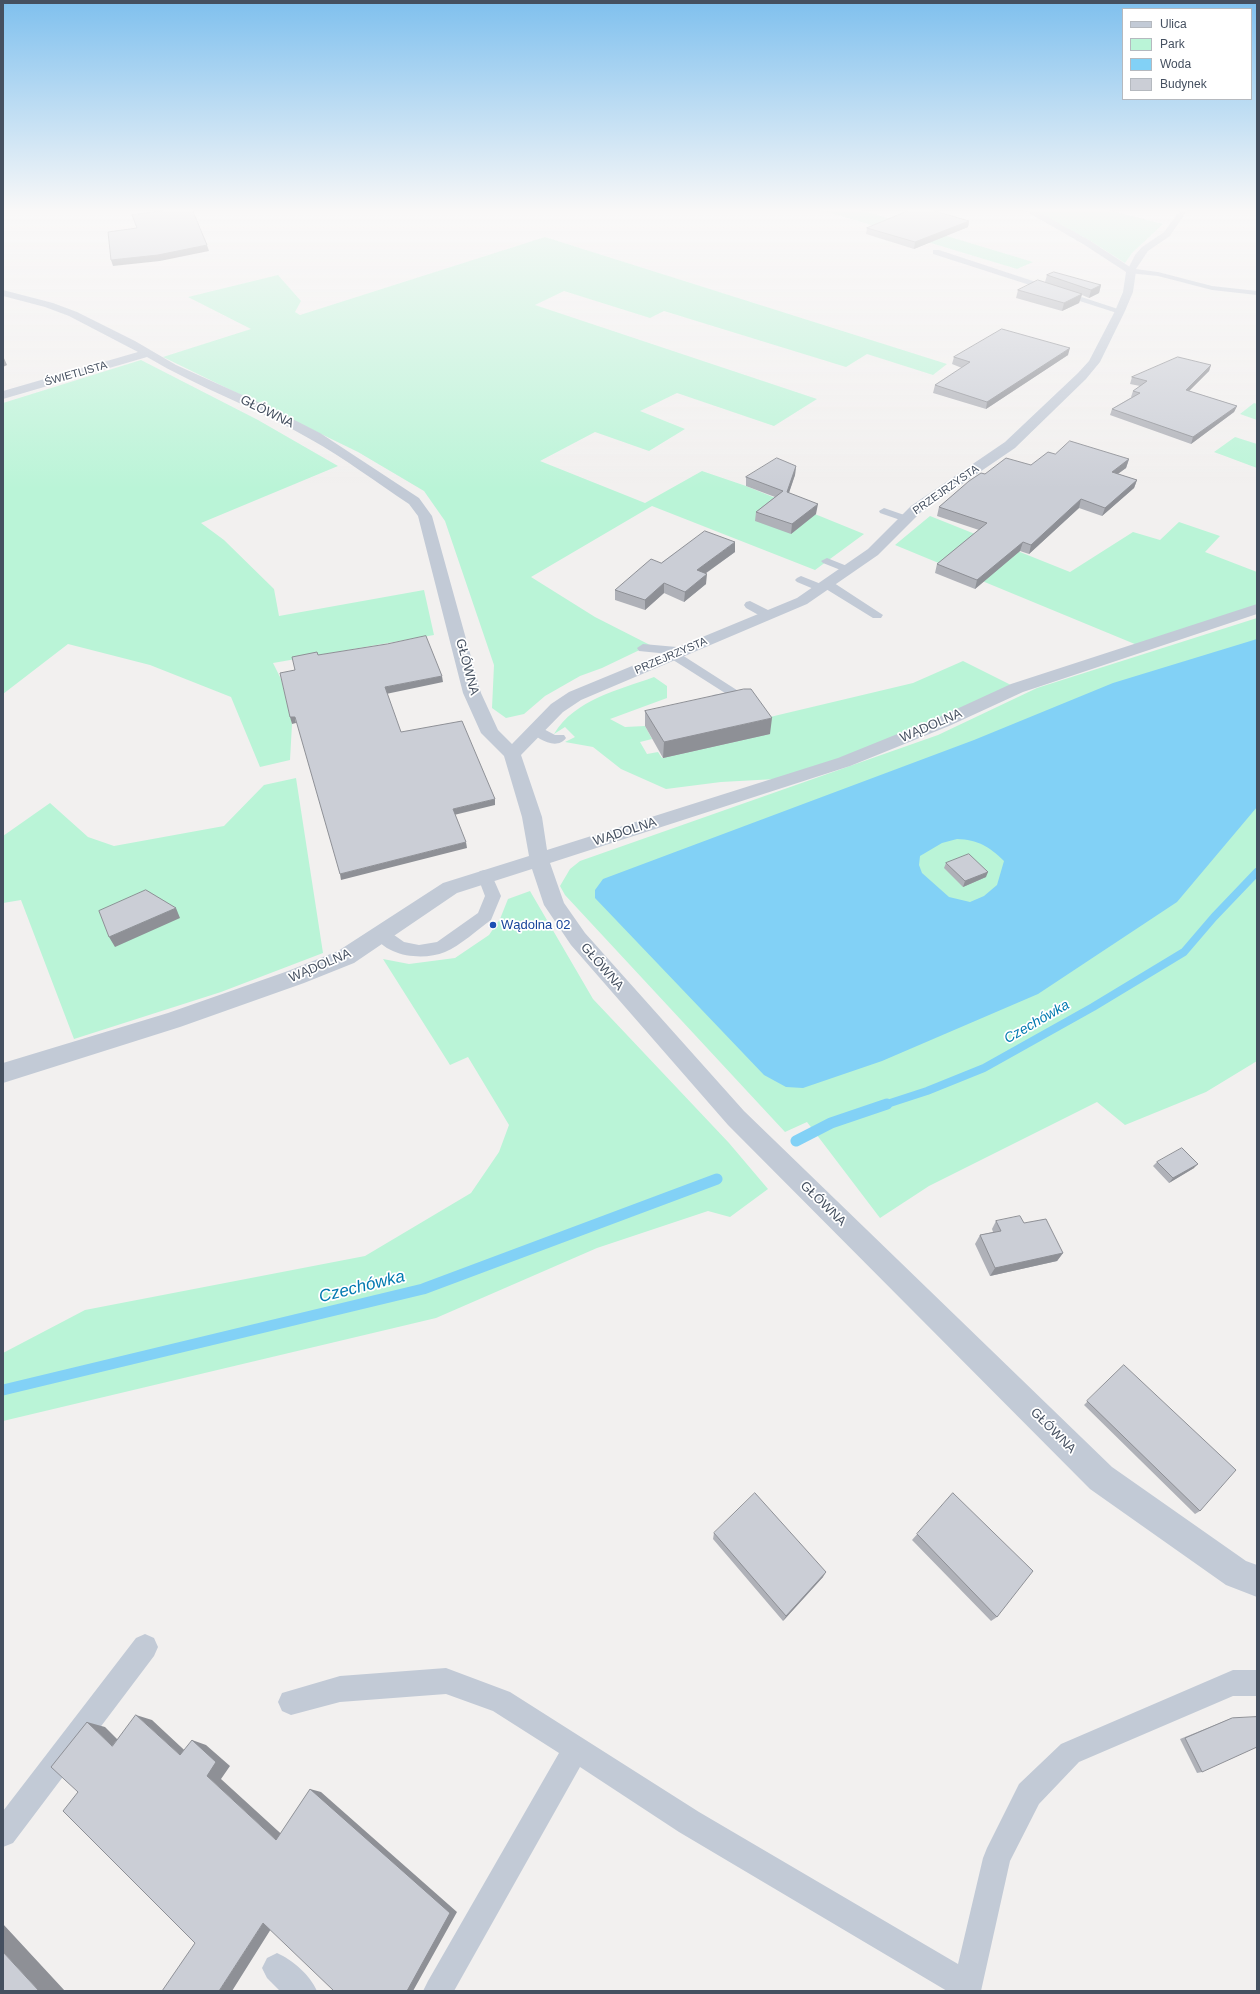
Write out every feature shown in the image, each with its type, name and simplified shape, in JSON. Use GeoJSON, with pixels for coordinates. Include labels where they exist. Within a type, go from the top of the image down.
{"type":"FeatureCollection","features":[{"type":"Feature","properties":{"kind":"street","name":"GŁÓWNA"},"geometry":{"type":"LineString","coordinates":[[38,302],[73,314],[172,367],[265,410],[315,436],[414,501],[425,516],[472,693],[490,733],[512,754],[532,817],[538,859],[554,905],[578,939],[736,1118],[1101,1478],[1237,1574],[1257,1581]]}},
{"type":"Feature","properties":{"kind":"street","name":"PRZEJRZYSTA"},"geometry":{"type":"LineString","coordinates":[[512,754],[557,708],[575,696],[802,601],[873,552],[916,508],[1010,446],[1082,376],[1094,362],[1124,302]]}},
{"type":"Feature","properties":{"kind":"street","name":"ŚWIETLISTA"},"geometry":{"type":"LineString","coordinates":[[3,395],[148,353]]}},
{"type":"Feature","properties":{"kind":"street","name":"WĄDOLNA"},"geometry":{"type":"LineString","coordinates":[[3,1073],[172,1021],[296,977],[346,957],[450,888],[844,762],[943,722],[1017,688],[1257,609]]}},
{"type":"Feature","properties":{"kind":"lane"},"geometry":{"type":"LineString","coordinates":[[1092,302],[1120,311]]}},
{"type":"Feature","properties":{"kind":"lane"},"geometry":{"type":"LineString","coordinates":[[884,511],[906,519]]}},
{"type":"Feature","properties":{"kind":"lane"},"geometry":{"type":"LineString","coordinates":[[827,561],[848,570]]}},
{"type":"Feature","properties":{"kind":"lane"},"geometry":{"type":"LineString","coordinates":[[801,580],[824,586],[877,616]]}},
{"type":"Feature","properties":{"kind":"lane"},"geometry":{"type":"LineString","coordinates":[[750,605],[768,616]]}},
{"type":"Feature","properties":{"kind":"lane"},"geometry":{"type":"LineString","coordinates":[[643,648],[679,653],[736,694],[706,700]]}},
{"type":"Feature","properties":{"kind":"lane"},"geometry":{"type":"LineString","coordinates":[[536,729],[554,740],[559,738]]}},
{"type":"Feature","properties":{"kind":"lane"},"geometry":{"type":"LineString","coordinates":[[381,934],[399,947],[419,951],[441,947],[485,916],[493,896],[485,876]]}},
{"type":"Feature","properties":{"kind":"lane"},"geometry":{"type":"LineString","coordinates":[[3,1832],[145,1647]]}},
{"type":"Feature","properties":{"kind":"lane"},"geometry":{"type":"LineString","coordinates":[[290,1702],[340,1689],[446,1681],[501,1700],[689,1822],[966,1989],[997,1858],[1029,1794],[1070,1753],[1226,1685],[1233,1683],[1257,1683]]}},
{"type":"Feature","properties":{"kind":"lane"},"geometry":{"type":"LineString","coordinates":[[438,1991],[576,1749]]}},
{"type":"Feature","properties":{"kind":"lane"},"geometry":{"type":"LineString","coordinates":[[277,1968],[302,1991]]}},
{"type":"Feature","properties":{"kind":"green space"},"geometry":{"type":"Polygon","coordinates":[[[198,302],[300,302],[295,312],[300,315],[341,302],[541,302],[535,305],[817,399],[774,426],[677,393],[640,411],[685,429],[649,451],[595,432],[540,461],[645,503],[702,471],[746,486],[864,534],[815,570],[652,506],[531,577],[595,617],[650,645],[602,668],[580,676],[545,696],[524,714],[506,718],[492,708],[494,665],[445,521],[424,491],[358,452],[163,357],[251,329],[198,302]]]}},
{"type":"Feature","properties":{"kind":"green space"},"geometry":{"type":"Polygon","coordinates":[[[599,302],[751,302],[947,364],[933,375],[867,354],[846,367],[664,311],[650,318],[599,302]]]}},
{"type":"Feature","properties":{"kind":"green space"},"geometry":{"type":"Polygon","coordinates":[[[141,360],[258,420],[338,466],[201,523],[224,540],[274,589],[279,616],[424,590],[434,635],[273,663],[281,679],[292,724],[290,760],[260,767],[231,697],[150,665],[68,644],[3,694],[3,403],[141,360]]]}},
{"type":"Feature","properties":{"kind":"green space"},"geometry":{"type":"Polygon","coordinates":[[[1254,403],[1257,404],[1257,420],[1240,414],[1254,403]]]}},
{"type":"Feature","properties":{"kind":"green space"},"geometry":{"type":"Polygon","coordinates":[[[1235,437],[1257,444],[1257,468],[1214,452],[1235,437]]]}},
{"type":"Feature","properties":{"kind":"green space"},"geometry":{"type":"Polygon","coordinates":[[[930,516],[1070,572],[1133,532],[1160,540],[1179,522],[1220,536],[1205,552],[1257,572],[1257,609],[1142,647],[895,545],[930,516]]]}},
{"type":"Feature","properties":{"kind":"green space"},"geometry":{"type":"Polygon","coordinates":[[[1257,618],[1257,1061],[1206,1092],[1125,1125],[1097,1102],[929,1186],[880,1218],[807,1122],[785,1132],[565,895],[560,886],[570,869],[580,861],[938,735],[1037,688],[1257,618]]]}},
{"type":"Feature","properties":{"kind":"green space"},"geometry":{"type":"Polygon","coordinates":[[[963,661],[1017,688],[794,778],[721,782],[666,789],[621,769],[593,747],[565,742],[575,737],[565,727],[554,734],[563,722],[586,704],[599,697],[654,677],[667,686],[667,698],[610,719],[625,727],[645,726],[652,739],[640,742],[647,754],[658,752],[662,758],[769,734],[770,717],[913,683],[963,661]]]}},
{"type":"Feature","properties":{"kind":"green space"},"geometry":{"type":"Polygon","coordinates":[[[296,778],[323,953],[221,992],[74,1039],[21,900],[3,903],[3,836],[50,803],[88,837],[114,846],[224,826],[264,785],[296,778]]]}},
{"type":"Feature","properties":{"kind":"green space"},"geometry":{"type":"Polygon","coordinates":[[[530,891],[593,999],[729,1143],[768,1189],[730,1217],[708,1211],[597,1248],[436,1318],[3,1421],[3,1353],[85,1310],[365,1256],[471,1193],[499,1152],[509,1125],[468,1057],[450,1065],[383,959],[409,964],[455,958],[489,935],[500,919],[508,899],[530,891]]]}},
{"type":"Feature","properties":{"kind":"water"},"geometry":{"type":"Polygon","coordinates":[[[1257,639],[1257,807],[1177,902],[1038,994],[882,1061],[803,1088],[786,1087],[764,1075],[595,898],[595,890],[603,879],[974,740],[1113,683],[1257,639]],[[957,839],[942,843],[920,856],[919,865],[922,873],[949,897],[970,902],[984,896],[997,885],[1004,861],[993,851],[983,845],[977,842],[957,839]]]}},
{"type":"Feature","properties":{"kind":"building"},"geometry":{"type":"Polygon","coordinates":[[[1002,329],[1070,348],[987,402],[935,385],[970,362],[954,357],[1002,329]]]}},
{"type":"Feature","properties":{"kind":"building"},"geometry":{"type":"Polygon","coordinates":[[[1178,357],[1211,365],[1186,390],[1237,406],[1193,437],[1112,409],[1140,393],[1133,391],[1147,381],[1132,377],[1178,357]]]}},
{"type":"Feature","properties":{"kind":"building"},"geometry":{"type":"Polygon","coordinates":[[[1070,441],[1129,459],[1112,472],[1137,480],[1105,508],[1081,499],[1031,545],[1023,542],[977,580],[937,564],[987,523],[939,507],[969,481],[981,473],[985,474],[1006,458],[1031,465],[1048,452],[1055,454],[1070,441]]]}},
{"type":"Feature","properties":{"kind":"building"},"geometry":{"type":"Polygon","coordinates":[[[777,458],[796,466],[787,492],[818,504],[792,524],[756,512],[783,491],[746,477],[777,458]]]}},
{"type":"Feature","properties":{"kind":"building"},"geometry":{"type":"Polygon","coordinates":[[[705,531],[735,542],[697,570],[707,574],[685,592],[664,583],[645,600],[615,590],[651,559],[661,563],[705,531]]]}},
{"type":"Feature","properties":{"kind":"building"},"geometry":{"type":"Polygon","coordinates":[[[426,636],[442,676],[385,687],[401,732],[462,721],[495,799],[453,809],[466,842],[340,874],[295,717],[290,717],[280,673],[295,670],[292,657],[317,652],[318,655],[426,636]]]}},
{"type":"Feature","properties":{"kind":"building"},"geometry":{"type":"Polygon","coordinates":[[[744,689],[751,689],[772,718],[664,742],[645,711],[744,689]]]}},
{"type":"Feature","properties":{"kind":"building"},"geometry":{"type":"Polygon","coordinates":[[[969,854],[988,872],[965,881],[946,863],[969,854]]]}},
{"type":"Feature","properties":{"kind":"building"},"geometry":{"type":"Polygon","coordinates":[[[146,890],[176,908],[109,937],[99,911],[146,890]]]}},
{"type":"Feature","properties":{"kind":"building"},"geometry":{"type":"Polygon","coordinates":[[[1182,1148],[1198,1164],[1173,1178],[1157,1162],[1182,1148]]]}},
{"type":"Feature","properties":{"kind":"building"},"geometry":{"type":"Polygon","coordinates":[[[1020,1216],[1024,1223],[1046,1219],[1063,1253],[995,1268],[980,1235],[1001,1231],[996,1221],[1020,1216]]]}},
{"type":"Feature","properties":{"kind":"building"},"geometry":{"type":"Polygon","coordinates":[[[1124,1365],[1236,1470],[1200,1511],[1087,1401],[1124,1365]]]}},
{"type":"Feature","properties":{"kind":"building"},"geometry":{"type":"Polygon","coordinates":[[[755,1493],[826,1572],[786,1616],[714,1533],[755,1493]]]}},
{"type":"Feature","properties":{"kind":"building"},"geometry":{"type":"Polygon","coordinates":[[[953,1493],[1033,1571],[997,1617],[917,1534],[953,1493]]]}},
{"type":"Feature","properties":{"kind":"building"},"geometry":{"type":"Polygon","coordinates":[[[136,1715],[180,1755],[192,1740],[216,1762],[207,1776],[276,1840],[310,1789],[450,1913],[407,1991],[334,1991],[263,1923],[219,1991],[162,1991],[195,1943],[63,1811],[78,1792],[51,1767],[87,1722],[112,1746],[136,1715]]]}},
{"type":"Feature","properties":{"kind":"building"},"geometry":{"type":"Polygon","coordinates":[[[1257,1717],[1257,1747],[1202,1772],[1185,1738],[1232,1718],[1257,1717]]]}},
{"type":"Feature","properties":{"kind":"building"},"geometry":{"type":"Polygon","coordinates":[[[3,1952],[39,1991],[3,1991],[3,1952]]]}},
{"type":"Feature","properties":{"kind":"waterway","name":"Czechówka"},"geometry":{"type":"LineString","coordinates":[[885,1105],[927,1091],[984,1068],[1093,1007],[1184,952],[1214,917],[1257,872]]}},
{"type":"Feature","properties":{"kind":"waterway","name":"Czechówka"},"geometry":{"type":"LineString","coordinates":[[796,1141],[831,1123],[885,1105]]}},
{"type":"Feature","properties":{"kind":"waterway","name":"Czechówka"},"geometry":{"type":"LineString","coordinates":[[3,1390],[423,1289],[717,1179]]}},
{"type":"Feature","properties":{"kind":"place","name":"Wądolna 02"},"geometry":{"type":"Point","coordinates":[493,925]}}]}
